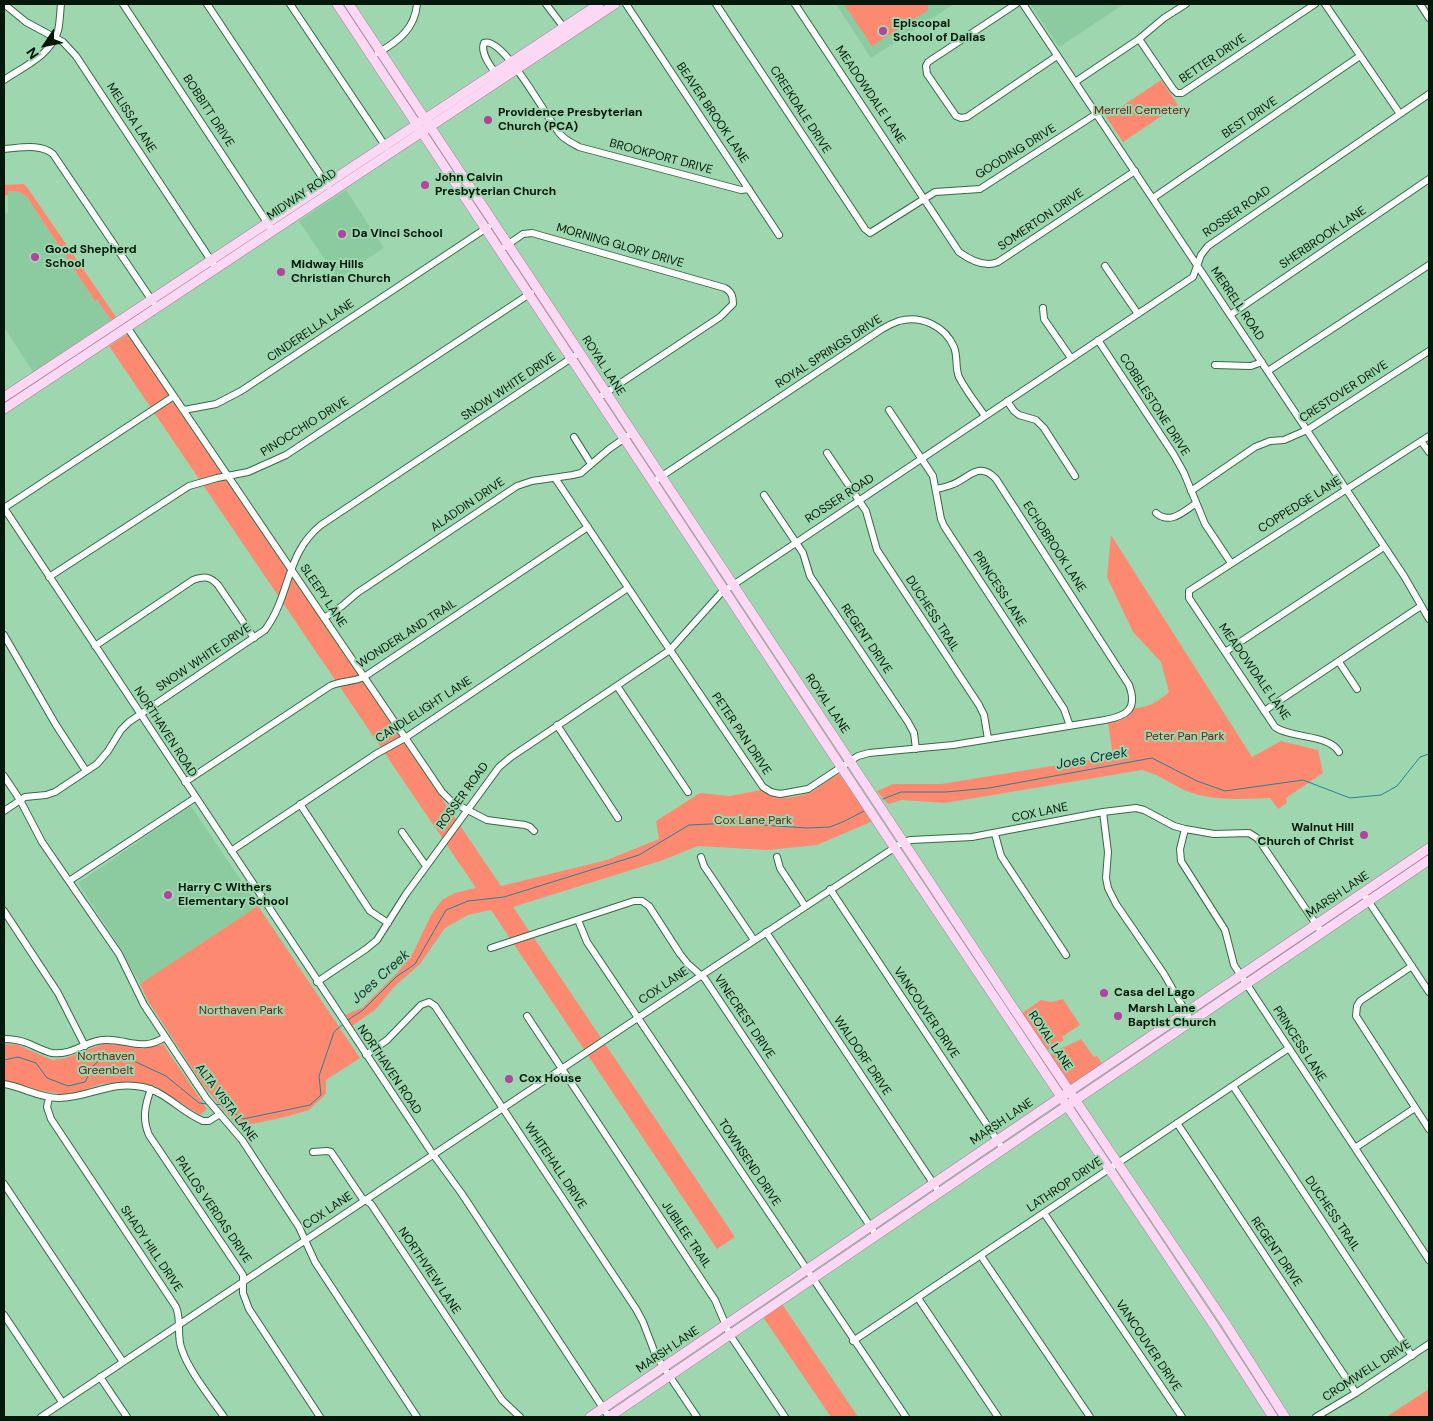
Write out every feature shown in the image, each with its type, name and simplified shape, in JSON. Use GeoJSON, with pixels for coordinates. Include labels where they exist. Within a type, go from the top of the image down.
{"type":"FeatureCollection","features":[{"type":"Feature","properties":{"kind":"main road","name":"ROYAL LANE"},"geometry":{"type":"LineString","coordinates":[[338,4],[377,54]]}},
{"type":"Feature","properties":{"kind":"main road","name":"ROYAL LANE"},"geometry":{"type":"LineString","coordinates":[[349,4],[377,54],[602,396],[624,439],[657,479]]}},
{"type":"Feature","properties":{"kind":"main road","name":"MIDWAY ROAD"},"geometry":{"type":"LineString","coordinates":[[566,31],[599,4]]}},
{"type":"Feature","properties":{"kind":"main road","name":"MIDWAY ROAD"},"geometry":{"type":"LineString","coordinates":[[4,397],[154,304],[566,31],[615,4]]}},
{"type":"Feature","properties":{"kind":"main road","name":"MIDWAY ROAD"},"geometry":{"type":"LineString","coordinates":[[4,410],[127,327],[154,304]]}},
{"type":"Feature","properties":{"kind":"main road","name":"ROYAL LANE"},"geometry":{"type":"LineString","coordinates":[[602,396],[632,433],[657,479],[846,764],[903,842],[939,904],[1004,1002],[1075,1100],[1114,1166],[1273,1417]]}},
{"type":"Feature","properties":{"kind":"main road","name":"ROYAL LANE"},"geometry":{"type":"LineString","coordinates":[[846,764],[894,846],[939,904]]}},
{"type":"Feature","properties":{"kind":"main road","name":"MARSH LANE"},"geometry":{"type":"LineString","coordinates":[[590,1417],[1316,924],[1428,854]]}},
{"type":"Feature","properties":{"kind":"main road","name":"MARSH LANE"},"geometry":{"type":"LineString","coordinates":[[609,1417],[1369,901],[1428,854]]}},
{"type":"Feature","properties":{"kind":"main road","name":"ROYAL LANE"},"geometry":{"type":"LineString","coordinates":[[1004,1002],[1060,1097],[1114,1166],[1224,1321],[1285,1417]]}},
{"type":"Feature","properties":{"kind":"main road"},"geometry":{"type":"LineString","coordinates":[[1148,1038],[1154,1046]]}},
{"type":"Feature","properties":{"kind":"main road"},"geometry":{"type":"LineString","coordinates":[[1215,1326],[1224,1321]]}},
{"type":"Feature","properties":{"kind":"street","name":"MELISSA LANE"},"geometry":{"type":"LineString","coordinates":[[4,4],[26,22],[62,42],[76,56],[213,265]]}},
{"type":"Feature","properties":{"kind":"street"},"geometry":{"type":"LineString","coordinates":[[4,80],[45,52],[51,45],[59,27],[61,4]]}},
{"type":"Feature","properties":{"kind":"street","name":"BOBBITT DRIVE"},"geometry":{"type":"LineString","coordinates":[[123,4],[270,227]]}},
{"type":"Feature","properties":{"kind":"street"},"geometry":{"type":"LineString","coordinates":[[207,4],[329,187]]}},
{"type":"Feature","properties":{"kind":"street"},"geometry":{"type":"LineString","coordinates":[[290,4],[387,149]]}},
{"type":"Feature","properties":{"kind":"street"},"geometry":{"type":"LineString","coordinates":[[377,54],[401,38],[406,32],[416,12],[417,4]]}},
{"type":"Feature","properties":{"kind":"street"},"geometry":{"type":"LineString","coordinates":[[546,4],[566,31]]}},
{"type":"Feature","properties":{"kind":"street","name":"BEAVER BROOK LANE"},"geometry":{"type":"LineString","coordinates":[[626,4],[779,235]]}},
{"type":"Feature","properties":{"kind":"street","name":"CREEKDALE DRIVE"},"geometry":{"type":"LineString","coordinates":[[716,4],[865,229]]}},
{"type":"Feature","properties":{"kind":"street","name":"MEADOWDALE LANE"},"geometry":{"type":"LineString","coordinates":[[795,4],[926,199]]}},
{"type":"Feature","properties":{"kind":"street"},"geometry":{"type":"LineString","coordinates":[[1016,4],[928,62],[926,66],[927,74],[956,116],[961,118],[967,117],[1057,56]]}},
{"type":"Feature","properties":{"kind":"street","name":"MERRELL ROAD"},"geometry":{"type":"LineString","coordinates":[[1023,4],[1404,576],[1429,619]]}},
{"type":"Feature","properties":{"kind":"street"},"geometry":{"type":"LineString","coordinates":[[1075,82],[1139,39],[1164,18],[1186,4]]}},
{"type":"Feature","properties":{"kind":"street","name":"BETTER DRIVE"},"geometry":{"type":"LineString","coordinates":[[1139,39],[1173,89],[1177,93],[1182,93],[1315,4]]}},
{"type":"Feature","properties":{"kind":"street"},"geometry":{"type":"LineString","coordinates":[[1325,4],[1400,114]]}},
{"type":"Feature","properties":{"kind":"street"},"geometry":{"type":"LineString","coordinates":[[1420,4],[1429,18]]}},
{"type":"Feature","properties":{"kind":"street","name":"BROOKPORT DRIVE"},"geometry":{"type":"LineString","coordinates":[[498,76],[483,49],[484,43],[490,42],[522,76],[560,134],[569,142],[579,147],[741,190],[750,189]]}},
{"type":"Feature","properties":{"kind":"street","name":"BEST DRIVE"},"geometry":{"type":"LineString","coordinates":[[1153,198],[1360,56]]}},
{"type":"Feature","properties":{"kind":"street","name":"ROSSER ROAD"},"geometry":{"type":"LineString","coordinates":[[317,982],[372,945],[426,866],[499,766],[670,650],[682,639],[717,597],[729,587],[1070,358],[1193,278],[1201,255],[1208,246],[1429,94]]}},
{"type":"Feature","properties":{"kind":"street","name":"GOODING DRIVE"},"geometry":{"type":"LineString","coordinates":[[865,229],[870,233],[875,231],[935,192],[980,189],[1096,114]]}},
{"type":"Feature","properties":{"kind":"street"},"geometry":{"type":"LineString","coordinates":[[4,149],[39,147],[53,154],[154,304]]}},
{"type":"Feature","properties":{"kind":"street","name":"SOMERTON DRIVE"},"geometry":{"type":"LineString","coordinates":[[926,199],[959,252],[969,260],[993,264],[1135,171]]}},
{"type":"Feature","properties":{"kind":"street","name":"SHERBROOK LANE"},"geometry":{"type":"LineString","coordinates":[[1230,314],[1429,179]]}},
{"type":"Feature","properties":{"kind":"street","name":"CINDERELLA LANE"},"geometry":{"type":"LineString","coordinates":[[184,410],[216,404],[241,391],[490,226]]}},
{"type":"Feature","properties":{"kind":"street","name":"MORNING GLORY DRIVE"},"geometry":{"type":"LineString","coordinates":[[504,247],[523,234],[532,233],[725,288],[733,296],[733,304],[720,317],[602,396]]}},
{"type":"Feature","properties":{"kind":"street"},"geometry":{"type":"LineString","coordinates":[[1268,371],[1429,265]]}},
{"type":"Feature","properties":{"kind":"street"},"geometry":{"type":"LineString","coordinates":[[1105,266],[1138,314]]}},
{"type":"Feature","properties":{"kind":"street","name":"PINOCCHIO DRIVE"},"geometry":{"type":"LineString","coordinates":[[50,577],[188,486],[259,468],[286,455],[533,292]]}},
{"type":"Feature","properties":{"kind":"street"},"geometry":{"type":"LineString","coordinates":[[1044,308],[1044,319],[1070,358]]}},
{"type":"Feature","properties":{"kind":"street","name":"ROYAL SPRINGS DRIVE"},"geometry":{"type":"LineString","coordinates":[[657,479],[882,330],[900,321],[918,320],[942,330],[954,347],[956,369],[960,380],[985,416]]}},
{"type":"Feature","properties":{"kind":"street","name":"SLEEPY LANE"},"geometry":{"type":"LineString","coordinates":[[127,327],[448,799],[487,820],[525,825],[534,832]]}},
{"type":"Feature","properties":{"kind":"street","name":"COBBLESTONE DRIVE"},"geometry":{"type":"LineString","coordinates":[[1098,340],[1174,455],[1184,473],[1195,504],[1205,524],[1231,563]]}},
{"type":"Feature","properties":{"kind":"street","name":"CRESTOVER DRIVE"},"geometry":{"type":"LineString","coordinates":[[1190,491],[1255,447],[1270,441],[1284,440],[1307,430],[1429,351]]}},
{"type":"Feature","properties":{"kind":"street","name":"SNOW WHITE DRIVE"},"geometry":{"type":"LineString","coordinates":[[4,810],[25,797],[46,795],[54,792],[102,760],[121,730],[140,714],[264,630],[273,618],[291,568],[303,543],[321,525],[576,356]]}},
{"type":"Feature","properties":{"kind":"street"},"geometry":{"type":"LineString","coordinates":[[1215,365],[1251,366],[1262,362]]}},
{"type":"Feature","properties":{"kind":"street"},"geometry":{"type":"LineString","coordinates":[[4,508],[174,396]]}},
{"type":"Feature","properties":{"kind":"street"},"geometry":{"type":"LineString","coordinates":[[1007,401],[1019,415],[1036,420],[1044,428],[1075,476]]}},
{"type":"Feature","properties":{"kind":"street","name":"PRINCESS LANE"},"geometry":{"type":"LineString","coordinates":[[889,410],[933,476],[939,514],[944,526],[1064,709],[1070,726]]}},
{"type":"Feature","properties":{"kind":"street","name":"ALADDIN DRIVE"},"geometry":{"type":"LineString","coordinates":[[324,618],[365,588],[517,486],[532,481],[581,473],[632,433]]}},
{"type":"Feature","properties":{"kind":"street","name":"COPPEDGE LANE"},"geometry":{"type":"LineString","coordinates":[[1189,598],[1190,591],[1231,563],[1429,436]]}},
{"type":"Feature","properties":{"kind":"street"},"geometry":{"type":"LineString","coordinates":[[574,438],[591,464]]}},
{"type":"Feature","properties":{"kind":"street"},"geometry":{"type":"LineString","coordinates":[[1422,441],[1429,452]]}},
{"type":"Feature","properties":{"kind":"street","name":"DUCHESS TRAIL"},"geometry":{"type":"LineString","coordinates":[[827,453],[868,516],[877,550],[979,705],[984,715],[988,739]]}},
{"type":"Feature","properties":{"kind":"street","name":"ECHOBROOK LANE"},"geometry":{"type":"LineString","coordinates":[[936,489],[950,486],[977,471],[986,471],[992,474],[1044,551],[1129,685]]}},
{"type":"Feature","properties":{"kind":"street","name":"PETER PAN DRIVE"},"geometry":{"type":"LineString","coordinates":[[555,478],[670,650],[764,787],[768,790],[780,794],[808,789],[858,756],[868,753],[916,749],[988,739],[1122,716],[1133,701],[1129,685]]}},
{"type":"Feature","properties":{"kind":"street","name":"REGENT DRIVE"},"geometry":{"type":"LineString","coordinates":[[764,495],[796,542],[806,560],[810,576],[908,722],[914,733],[916,749]]}},
{"type":"Feature","properties":{"kind":"street"},"geometry":{"type":"LineString","coordinates":[[1156,513],[1166,518],[1173,518],[1195,504]]}},
{"type":"Feature","properties":{"kind":"street","name":"NORTHAVEN ROAD"},"geometry":{"type":"LineString","coordinates":[[4,508],[317,982],[433,1155],[462,1194],[609,1417]]}},
{"type":"Feature","properties":{"kind":"street","name":"WONDERLAND TRAIL"},"geometry":{"type":"LineString","coordinates":[[185,782],[330,686],[364,677],[588,527]]}},
{"type":"Feature","properties":{"kind":"street"},"geometry":{"type":"LineString","coordinates":[[1225,652],[1384,546]]}},
{"type":"Feature","properties":{"kind":"street"},"geometry":{"type":"LineString","coordinates":[[95,646],[193,580],[204,576],[212,579],[218,585],[254,638]]}},
{"type":"Feature","properties":{"kind":"street","name":"CANDLELIGHT LANE"},"geometry":{"type":"LineString","coordinates":[[231,851],[376,754],[405,738],[628,588]]}},
{"type":"Feature","properties":{"kind":"street","name":"MEADOWDALE LANE"},"geometry":{"type":"LineString","coordinates":[[1189,598],[1275,726],[1282,732],[1317,739],[1336,747],[1340,752]]}},
{"type":"Feature","properties":{"kind":"street"},"geometry":{"type":"LineString","coordinates":[[1264,711],[1421,606]]}},
{"type":"Feature","properties":{"kind":"street"},"geometry":{"type":"LineString","coordinates":[[4,634],[56,725],[86,771]]}},
{"type":"Feature","properties":{"kind":"street"},"geometry":{"type":"LineString","coordinates":[[1339,662],[1357,689]]}},
{"type":"Feature","properties":{"kind":"street"},"geometry":{"type":"LineString","coordinates":[[617,686],[688,792]]}},
{"type":"Feature","properties":{"kind":"street"},"geometry":{"type":"LineString","coordinates":[[557,725],[618,818]]}},
{"type":"Feature","properties":{"kind":"street","name":"ALTA VISTA LANE"},"geometry":{"type":"LineString","coordinates":[[4,776],[20,800],[42,842],[119,954],[144,1005],[206,1098],[242,1140],[298,1226],[315,1262],[417,1417]]}},
{"type":"Feature","properties":{"kind":"street"},"geometry":{"type":"LineString","coordinates":[[69,881],[195,798]]}},
{"type":"Feature","properties":{"kind":"street"},"geometry":{"type":"LineString","coordinates":[[300,804],[370,911],[388,923]]}},
{"type":"Feature","properties":{"kind":"street","name":"COX LANE"},"geometry":{"type":"LineString","coordinates":[[41,1417],[561,1068],[894,846],[903,842],[995,834],[1103,812],[1140,809],[1174,826],[1185,829],[1214,834],[1245,832],[1254,835],[1322,933]]}},
{"type":"Feature","properties":{"kind":"street"},"geometry":{"type":"LineString","coordinates":[[1103,812],[1108,852],[1106,878],[1108,888],[1116,904],[1164,974],[1185,1013],[1192,1021]]}},
{"type":"Feature","properties":{"kind":"street","name":"PRINCESS LANE"},"geometry":{"type":"LineString","coordinates":[[1185,829],[1180,849],[1182,861],[1225,930],[1231,959],[1429,1260]]}},
{"type":"Feature","properties":{"kind":"street"},"geometry":{"type":"LineString","coordinates":[[402,832],[426,866]]}},
{"type":"Feature","properties":{"kind":"street"},"geometry":{"type":"LineString","coordinates":[[995,834],[996,843],[1002,856],[1066,955]]}},
{"type":"Feature","properties":{"kind":"street"},"geometry":{"type":"LineString","coordinates":[[777,857],[780,868],[805,906]]}},
{"type":"Feature","properties":{"kind":"street"},"geometry":{"type":"LineString","coordinates":[[702,858],[704,866],[754,940]]}},
{"type":"Feature","properties":{"kind":"street","name":"VANCOUVER DRIVE"},"geometry":{"type":"LineString","coordinates":[[830,889],[1003,1149]]}},
{"type":"Feature","properties":{"kind":"street"},"geometry":{"type":"LineString","coordinates":[[1364,893],[1429,992]]}},
{"type":"Feature","properties":{"kind":"street","name":"VINECREST DRIVE"},"geometry":{"type":"LineString","coordinates":[[491,948],[634,901],[642,901],[648,906],[688,964],[702,974],[876,1235]]}},
{"type":"Feature","properties":{"kind":"street"},"geometry":{"type":"LineString","coordinates":[[4,912],[58,994],[85,1046]]}},
{"type":"Feature","properties":{"kind":"street","name":"TOWNSEND DRIVE"},"geometry":{"type":"LineString","coordinates":[[578,920],[587,942],[853,1341],[906,1417]]}},
{"type":"Feature","properties":{"kind":"street","name":"WALDORF DRIVE"},"geometry":{"type":"LineString","coordinates":[[766,932],[939,1192]]}},
{"type":"Feature","properties":{"kind":"street"},"geometry":{"type":"LineString","coordinates":[[1412,966],[1360,1001],[1356,1011],[1357,1019],[1429,1129]]}},
{"type":"Feature","properties":{"kind":"street","name":"WHITEHALL DRIVE"},"geometry":{"type":"LineString","coordinates":[[366,1055],[387,1040],[421,1005],[425,1002],[432,1003],[640,1316],[653,1349],[697,1417]]}},
{"type":"Feature","properties":{"kind":"street","name":"JUBILEE TRAIL"},"geometry":{"type":"LineString","coordinates":[[527,1016],[715,1300],[730,1335],[786,1417]]}},
{"type":"Feature","properties":{"kind":"street"},"geometry":{"type":"LineString","coordinates":[[4,1038],[21,1041],[42,1050],[66,1053],[97,1041],[110,1040],[146,1045],[165,1037]]}},
{"type":"Feature","properties":{"kind":"street","name":"LATHROP DRIVE"},"geometry":{"type":"LineString","coordinates":[[853,1341],[1289,1048]]}},
{"type":"Feature","properties":{"kind":"street"},"geometry":{"type":"LineString","coordinates":[[4,1084],[49,1098],[76,1096],[102,1088],[133,1086],[151,1089],[203,1121],[209,1121],[218,1113]]}},
{"type":"Feature","properties":{"kind":"street","name":"DUCHESS TRAIL"},"geometry":{"type":"LineString","coordinates":[[1233,1086],[1412,1356]]}},
{"type":"Feature","properties":{"kind":"street","name":"PALLOS VERDAS DRIVE"},"geometry":{"type":"LineString","coordinates":[[151,1089],[145,1106],[144,1117],[149,1135],[243,1275],[243,1293],[249,1309],[320,1417]]}},
{"type":"Feature","properties":{"kind":"street","name":"SHADY HILL DRIVE"},"geometry":{"type":"LineString","coordinates":[[49,1098],[47,1107],[51,1119],[176,1307],[179,1314],[180,1341],[184,1356],[224,1417]]}},
{"type":"Feature","properties":{"kind":"street"},"geometry":{"type":"LineString","coordinates":[[1355,1148],[1415,1108]]}},
{"type":"Feature","properties":{"kind":"street","name":"REGENT DRIVE"},"geometry":{"type":"LineString","coordinates":[[1178,1124],[1356,1393]]}},
{"type":"Feature","properties":{"kind":"street","name":"NORTHVIEW LANE"},"geometry":{"type":"LineString","coordinates":[[313,1152],[331,1152],[362,1198],[371,1204],[502,1400],[520,1417]]}},
{"type":"Feature","properties":{"kind":"street"},"geometry":{"type":"LineString","coordinates":[[4,1184],[123,1362]]}},
{"type":"Feature","properties":{"kind":"street","name":"VANCOUVER DRIVE"},"geometry":{"type":"LineString","coordinates":[[1044,1213],[1182,1417]]}},
{"type":"Feature","properties":{"kind":"street"},"geometry":{"type":"LineString","coordinates":[[981,1256],[1090,1417]]}},
{"type":"Feature","properties":{"kind":"street"},"geometry":{"type":"LineString","coordinates":[[918,1298],[998,1417]]}},
{"type":"Feature","properties":{"kind":"street"},"geometry":{"type":"LineString","coordinates":[[4,1315],[62,1402]]}},
{"type":"Feature","properties":{"kind":"street","name":"CROMWELL DRIVE"},"geometry":{"type":"LineString","coordinates":[[1316,1417],[1356,1393],[1429,1344]]}},
{"type":"Feature","properties":{"kind":"street"},"geometry":{"type":"LineString","coordinates":[[100,1377],[127,1417]]}},
{"type":"Feature","properties":{"kind":"shaded area","name":"Episcopal School of Dallas"},"geometry":{"type":"Polygon","coordinates":[[[836,4],[954,4],[871,58],[836,4]]]}},
{"type":"Feature","properties":{"kind":"shaded area"},"geometry":{"type":"Polygon","coordinates":[[[1030,4],[1124,4],[1059,47],[1030,4]]]}},
{"type":"Feature","properties":{"kind":"shaded area","name":"Da Vinci School"},"geometry":{"type":"Polygon","coordinates":[[[346,190],[384,248],[338,279],[299,221],[346,190]]]}},
{"type":"Feature","properties":{"kind":"shaded area","name":"Good Shepherd School"},"geometry":{"type":"Polygon","coordinates":[[[8,191],[20,192],[27,197],[95,301],[97,300],[111,320],[33,372],[4,327],[4,214],[8,213],[8,191]]]}},
{"type":"Feature","properties":{"kind":"shaded area","name":"Harry C Withers Elementary School"},"geometry":{"type":"Polygon","coordinates":[[[191,806],[258,906],[140,984],[116,941],[78,883],[191,806]]]}},
{"type":"Feature","properties":{"kind":"green space","name":"Episcopal School of Dallas"},"geometry":{"type":"Polygon","coordinates":[[[844,4],[928,4],[928,10],[872,46],[844,4]]]}},
{"type":"Feature","properties":{"kind":"green space","name":"Merrell Cemetery"},"geometry":{"type":"Polygon","coordinates":[[[1161,80],[1178,105],[1123,142],[1106,117],[1161,80]]]}},
{"type":"Feature","properties":{"kind":"green space"},"geometry":{"type":"Polygon","coordinates":[[[24,184],[116,317],[111,320],[97,300],[95,301],[27,197],[20,192],[8,191],[8,195],[4,196],[4,185],[24,184]]]}},
{"type":"Feature","properties":{"kind":"green space","name":"Cox Lane Park"},"geometry":{"type":"Polygon","coordinates":[[[128,334],[501,886],[607,860],[659,839],[656,821],[700,793],[730,796],[762,790],[772,796],[791,797],[809,793],[840,774],[873,821],[817,845],[768,850],[698,846],[663,860],[513,907],[735,1237],[717,1249],[491,910],[468,915],[445,928],[420,964],[395,986],[376,1009],[352,1026],[345,1015],[362,1008],[398,972],[413,953],[431,915],[442,900],[455,893],[476,888],[109,346],[128,334]]]}},
{"type":"Feature","properties":{"kind":"green space","name":"Peter Pan Park"},"geometry":{"type":"Polygon","coordinates":[[[1111,535],[1252,757],[1281,741],[1318,750],[1323,773],[1286,798],[1287,803],[1278,809],[1270,798],[1231,799],[1201,796],[1142,770],[945,803],[902,800],[888,804],[877,791],[893,784],[941,784],[1113,756],[1108,723],[1123,719],[1134,708],[1144,707],[1153,703],[1169,692],[1161,662],[1133,632],[1107,577],[1111,535]]]}},
{"type":"Feature","properties":{"kind":"green space","name":"Northaven Park"},"geometry":{"type":"Polygon","coordinates":[[[258,906],[360,1058],[326,1080],[326,1094],[309,1110],[238,1127],[203,1085],[148,1001],[140,984],[258,906]]]}},
{"type":"Feature","properties":{"kind":"green space"},"geometry":{"type":"Polygon","coordinates":[[[1063,999],[1080,1025],[1062,1037],[1064,1040],[1047,1051],[1021,1014],[1041,1000],[1051,1002],[1063,999]]]}},
{"type":"Feature","properties":{"kind":"green space"},"geometry":{"type":"Polygon","coordinates":[[[1081,1039],[1094,1057],[1097,1056],[1102,1064],[1072,1085],[1069,1085],[1049,1056],[1081,1039]]]}},
{"type":"Feature","properties":{"kind":"green space","name":"Northaven Greenbelt"},"geometry":{"type":"Polygon","coordinates":[[[4,1044],[18,1045],[52,1060],[66,1058],[103,1044],[126,1045],[142,1049],[163,1044],[207,1109],[200,1115],[153,1085],[127,1082],[101,1084],[70,1095],[36,1090],[4,1081],[4,1044]]]}},
{"type":"Feature","properties":{"kind":"green space"},"geometry":{"type":"Polygon","coordinates":[[[782,1304],[858,1417],[831,1417],[763,1317],[782,1304]]]}},
{"type":"Feature","properties":{"kind":"green space"},"geometry":{"type":"Polygon","coordinates":[[[1429,1389],[1429,1417],[1386,1417],[1429,1389]]]}},
{"type":"Feature","properties":{"kind":"waterway","name":"Joes Creek"},"geometry":{"type":"LineString","coordinates":[[883,799],[901,792],[946,792],[989,788],[1152,758],[1197,781],[1225,791],[1303,780],[1350,798],[1381,795],[1397,786],[1420,757],[1429,754]]}},
{"type":"Feature","properties":{"kind":"waterway","name":"Joes Creek"},"geometry":{"type":"LineString","coordinates":[[348,1020],[363,1010],[396,977],[415,964],[446,910],[468,901],[504,897],[639,855],[689,825],[732,823],[807,828],[830,827],[864,811]]}},
{"type":"Feature","properties":{"kind":"waterway","name":"Joes Creek"},"geometry":{"type":"LineString","coordinates":[[214,1104],[223,1105],[243,1119],[310,1105],[321,1095],[319,1076],[334,1032],[343,1024]]}},
{"type":"Feature","properties":{"kind":"waterway","name":"Joes Creek"},"geometry":{"type":"LineString","coordinates":[[4,1060],[18,1057],[36,1063],[47,1078],[68,1086],[85,1082],[93,1066],[106,1055],[123,1056],[166,1076],[199,1103],[208,1104]]}},
{"type":"Feature","properties":{"kind":"place","name":"Episcopal School of Dallas"},"geometry":{"type":"Point","coordinates":[883,31]}},
{"type":"Feature","properties":{"kind":"place","name":"Providence Presbyterian Church (PCA)"},"geometry":{"type":"Point","coordinates":[488,120]}},
{"type":"Feature","properties":{"kind":"place","name":"John Calvin Presbyterian Church"},"geometry":{"type":"Point","coordinates":[425,185]}},
{"type":"Feature","properties":{"kind":"place","name":"Da Vinci School"},"geometry":{"type":"Point","coordinates":[342,234]}},
{"type":"Feature","properties":{"kind":"place","name":"Good Shepherd School"},"geometry":{"type":"Point","coordinates":[35,257]}},
{"type":"Feature","properties":{"kind":"place","name":"Midway Hills Christian Church"},"geometry":{"type":"Point","coordinates":[281,272]}},
{"type":"Feature","properties":{"kind":"place","name":"Walnut Hill Church of Christ"},"geometry":{"type":"Point","coordinates":[1364,835]}},
{"type":"Feature","properties":{"kind":"place","name":"Harry C Withers Elementary School"},"geometry":{"type":"Point","coordinates":[168,895]}},
{"type":"Feature","properties":{"kind":"place","name":"Casa del Lago"},"geometry":{"type":"Point","coordinates":[1104,993]}},
{"type":"Feature","properties":{"kind":"place","name":"Marsh Lane Baptist Church"},"geometry":{"type":"Point","coordinates":[1118,1016]}},
{"type":"Feature","properties":{"kind":"place","name":"Cox House"},"geometry":{"type":"Point","coordinates":[509,1079]}}]}
